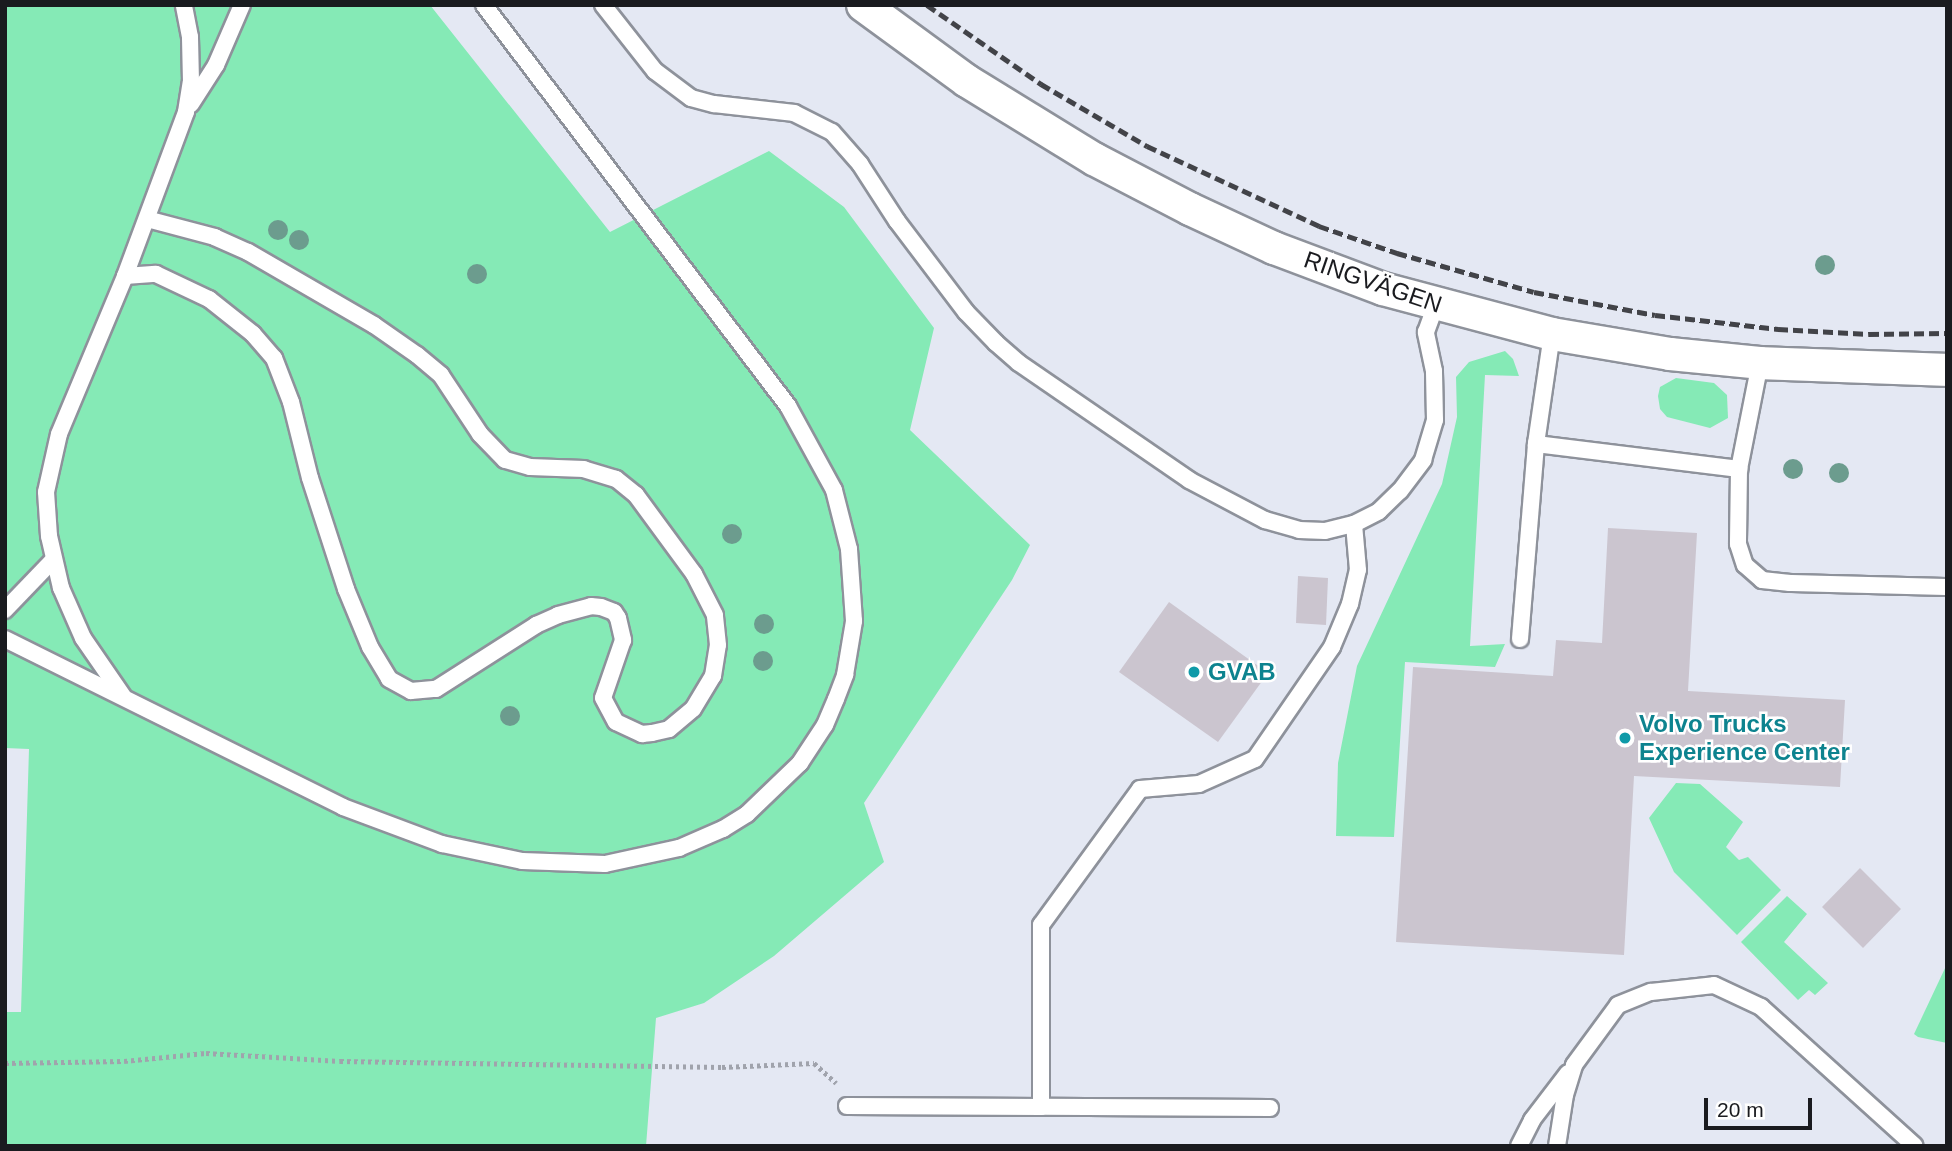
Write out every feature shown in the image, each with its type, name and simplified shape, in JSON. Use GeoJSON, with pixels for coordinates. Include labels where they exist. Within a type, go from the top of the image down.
{"type":"FeatureCollection","features":[{"type":"Feature","properties":{"kind":"street","name":"RINGVÄGEN"},"geometry":{"type":"LineString","coordinates":[[863,5],[967,81],[1142,185],[1274,247],[1373,285],[1552,334],[1670,354],[1760,363],[1947,370]]}},
{"type":"Feature","properties":{"kind":"lane"},"geometry":{"type":"LineString","coordinates":[[124,698],[83,638],[61,588],[53,560],[46,510],[51,462],[59,433],[125,276],[186,112],[191,82],[190,37],[184,5]]}},
{"type":"Feature","properties":{"kind":"lane"},"geometry":{"type":"LineString","coordinates":[[186,112],[216,65],[242,5]]}},
{"type":"Feature","properties":{"kind":"lane"},"geometry":{"type":"LineString","coordinates":[[5,639],[343,807],[442,844],[482,855],[570,864],[605,864],[653,856],[723,829],[747,814],[785,780],[825,725],[845,675],[854,621],[849,550],[834,490],[788,406],[484,5]]}},
{"type":"Feature","properties":{"kind":"lane"},"geometry":{"type":"LineString","coordinates":[[603,5],[655,71],[691,98],[715,104],[794,113],[832,132],[860,164],[897,221],[966,312],[1019,363],[1189,480],[1265,520],[1299,530],[1325,531],[1354,524],[1379,511],[1400,491],[1423,460],[1434,420],[1434,371],[1426,332],[1437,304]]}},
{"type":"Feature","properties":{"kind":"lane"},"geometry":{"type":"LineString","coordinates":[[125,276],[156,274],[209,299],[253,334],[274,358],[291,402],[307,469],[346,589],[370,647],[389,679],[411,691],[436,689],[536,625],[591,606],[614,612],[623,640],[603,698],[616,722],[642,734],[652,733],[669,729],[693,709],[713,676],[719,645],[715,615],[694,574],[636,495],[616,479],[584,468],[530,467],[505,460],[489,446],[440,375],[374,325],[248,252],[215,237],[147,219]]}},
{"type":"Feature","properties":{"kind":"lane"},"geometry":{"type":"LineString","coordinates":[[1520,639],[1536,444],[1552,334]]}},
{"type":"Feature","properties":{"kind":"lane"},"geometry":{"type":"LineString","coordinates":[[1760,363],[1739,469],[1738,544],[1745,565],[1762,580],[1947,587]]}},
{"type":"Feature","properties":{"kind":"lane"},"geometry":{"type":"LineString","coordinates":[[1536,444],[1739,469]]}},
{"type":"Feature","properties":{"kind":"lane"},"geometry":{"type":"LineString","coordinates":[[1041,1107],[1041,925],[1140,789],[1199,784],[1255,759],[1332,647],[1350,604],[1358,570],[1354,524]]}},
{"type":"Feature","properties":{"kind":"lane"},"geometry":{"type":"LineString","coordinates":[[5,610],[53,560]]}},
{"type":"Feature","properties":{"kind":"lane"},"geometry":{"type":"LineString","coordinates":[[1519,1146],[1532,1120],[1618,1005],[1651,992],[1714,985],[1761,1007],[1914,1146]]}},
{"type":"Feature","properties":{"kind":"lane"},"geometry":{"type":"LineString","coordinates":[[1557,1146],[1565,1095],[1574,1065]]}},
{"type":"Feature","properties":{"kind":"lane"},"geometry":{"type":"LineString","coordinates":[[847,1106],[1270,1108]]}},
{"type":"Feature","properties":{"kind":"path"},"geometry":{"type":"LineString","coordinates":[[5,1063],[124,1061],[206,1053],[340,1061],[722,1067],[814,1063],[838,1086],[847,1106]]}},
{"type":"Feature","properties":{"kind":"green space"},"geometry":{"type":"Polygon","coordinates":[[[5,5],[430,5],[610,232],[769,151],[844,207],[934,328],[910,430],[1030,545],[1012,580],[864,803],[884,862],[774,956],[704,1003],[656,1018],[646,1146],[5,1146],[5,1012],[21,1012],[29,749],[5,748],[5,5]]]}},
{"type":"Feature","properties":{"kind":"green space"},"geometry":{"type":"Polygon","coordinates":[[[1505,351],[1513,359],[1519,376],[1485,375],[1470,646],[1505,644],[1495,667],[1405,662],[1394,837],[1336,836],[1338,763],[1357,666],[1442,484],[1457,417],[1456,377],[1469,362],[1505,351]]]}},
{"type":"Feature","properties":{"kind":"green space"},"geometry":{"type":"Polygon","coordinates":[[[1676,378],[1714,383],[1727,395],[1728,418],[1710,428],[1667,417],[1660,409],[1660,387],[1676,378]]]}},
{"type":"Feature","properties":{"kind":"green space"},"geometry":{"type":"Polygon","coordinates":[[[1676,783],[1700,784],[1743,822],[1726,847],[1739,860],[1748,857],[1781,890],[1737,935],[1674,872],[1649,818],[1676,783]]]}},
{"type":"Feature","properties":{"kind":"green space"},"geometry":{"type":"Polygon","coordinates":[[[1787,896],[1807,914],[1784,942],[1828,983],[1815,995],[1809,990],[1798,1000],[1741,942],[1787,896]]]}},
{"type":"Feature","properties":{"kind":"green space"},"geometry":{"type":"Polygon","coordinates":[[[1947,964],[1947,1043],[1914,1034],[1947,964]]]}},
{"type":"Feature","properties":{"kind":"building","name":"Volvo Trucks Experience Center"},"geometry":{"type":"Polygon","coordinates":[[[1608,528],[1697,533],[1688,691],[1845,700],[1840,787],[1634,776],[1624,955],[1396,942],[1413,667],[1553,676],[1556,640],[1602,643],[1608,528]]]}},
{"type":"Feature","properties":{"kind":"building"},"geometry":{"type":"Polygon","coordinates":[[[1298,576],[1328,578],[1326,625],[1296,623],[1298,576]]]}},
{"type":"Feature","properties":{"kind":"building","name":"GVAB"},"geometry":{"type":"Polygon","coordinates":[[[1169,602],[1268,673],[1218,742],[1119,672],[1169,602]]]}},
{"type":"Feature","properties":{"kind":"building"},"geometry":{"type":"Polygon","coordinates":[[[1860,868],[1901,909],[1863,948],[1822,907],[1860,868]]]}},
{"type":"Feature","properties":{"kind":"railway"},"geometry":{"type":"LineString","coordinates":[[927,5],[1041,84],[1147,146],[1319,226],[1397,253],[1534,292],[1655,315],[1778,329],[1869,334],[1947,333]]}},
{"type":"Feature","properties":{"kind":"place","name":"GVAB"},"geometry":{"type":"Point","coordinates":[1194,672]}},
{"type":"Feature","properties":{"kind":"place","name":"Volvo Trucks Experience Center"},"geometry":{"type":"Point","coordinates":[1625,738]}}]}
